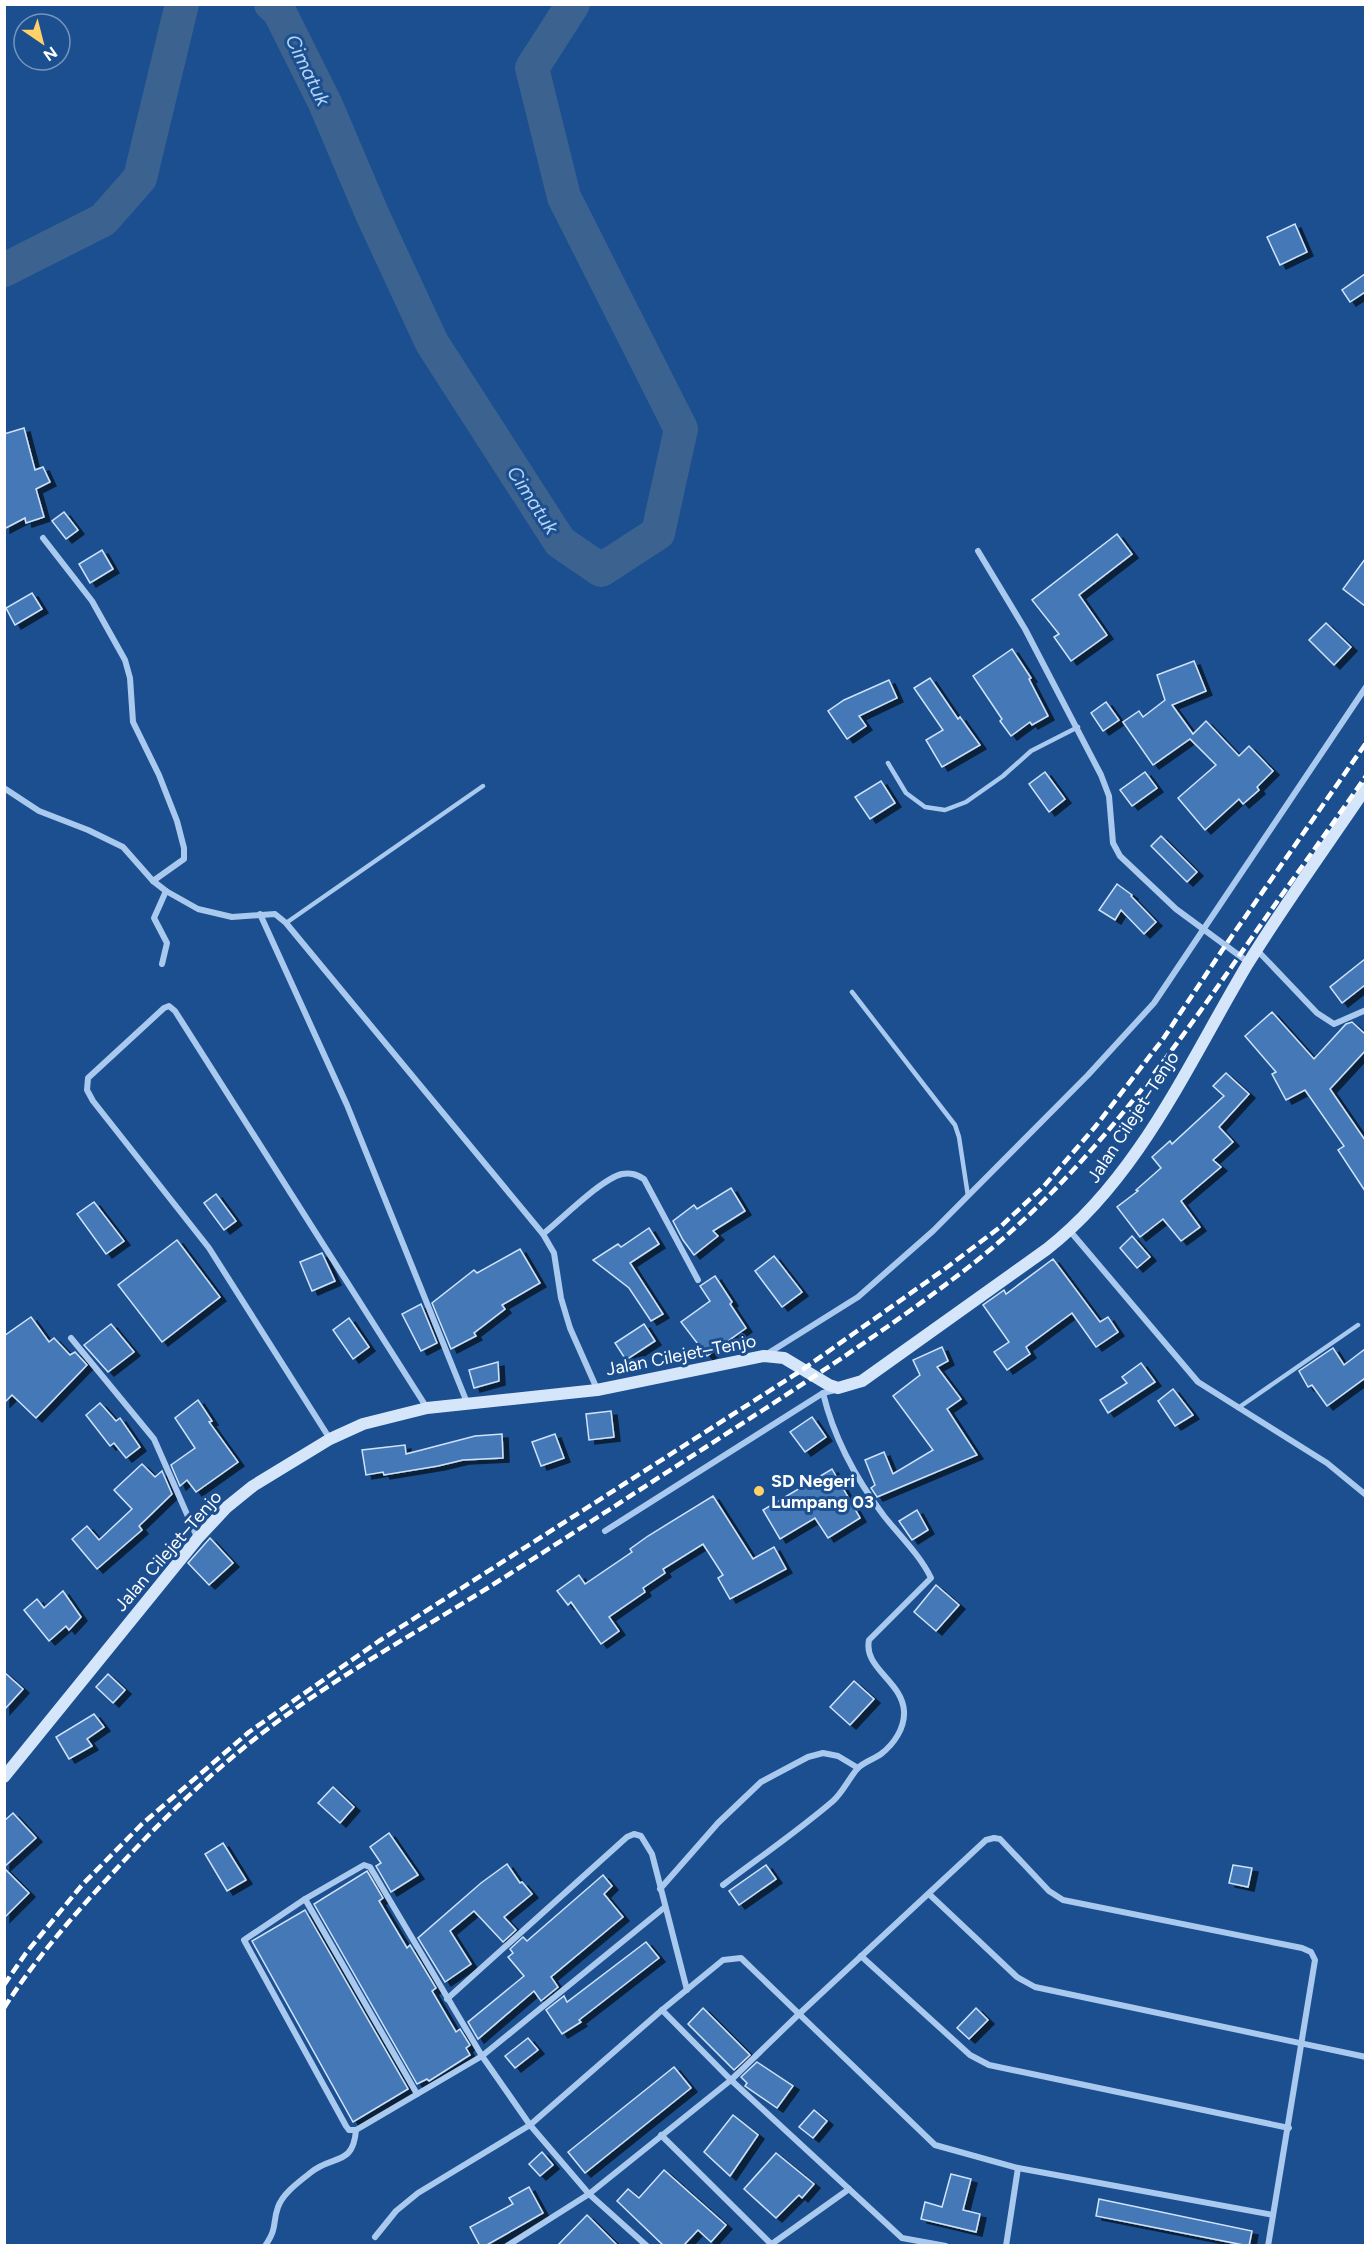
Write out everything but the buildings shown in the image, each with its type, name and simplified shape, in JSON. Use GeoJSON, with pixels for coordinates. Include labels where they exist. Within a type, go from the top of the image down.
{"type":"FeatureCollection","features":[{"type":"Feature","properties":{"kind":"main road","name":"Jalan Cilejet–Tenjo"},"geometry":{"type":"LineString","coordinates":[[4,1777],[198,1538],[227,1507],[253,1486],[330,1439],[363,1424],[427,1408],[597,1390],[764,1356],[784,1358],[838,1389],[862,1381],[1070,1231],[1110,1188],[1137,1152],[1257,950],[1365,788]]}},
{"type":"Feature","properties":{"kind":"street"},"geometry":{"type":"LineString","coordinates":[[43,538],[92,601],[129,670],[133,722],[159,775],[177,821],[184,848],[184,859],[153,881]]}},
{"type":"Feature","properties":{"kind":"street"},"geometry":{"type":"LineString","coordinates":[[978,551],[1025,629],[1101,775],[1109,796],[1113,843],[1120,856],[1176,909],[1249,963]]}},
{"type":"Feature","properties":{"kind":"street"},"geometry":{"type":"LineString","coordinates":[[764,1356],[858,1297],[933,1231],[1088,1075],[1154,1003],[1365,687]]}},
{"type":"Feature","properties":{"kind":"street"},"geometry":{"type":"LineString","coordinates":[[4,788],[39,811],[67,821],[123,847],[153,881],[198,909],[232,917],[275,914],[286,923],[543,1234],[554,1253],[561,1298],[570,1328],[597,1390]]}},
{"type":"Feature","properties":{"kind":"street"},"geometry":{"type":"LineString","coordinates":[[162,964],[167,943],[154,918],[166,891]]}},
{"type":"Feature","properties":{"kind":"street"},"geometry":{"type":"LineString","coordinates":[[260,914],[347,1105],[468,1405]]}},
{"type":"Feature","properties":{"kind":"street"},"geometry":{"type":"LineString","coordinates":[[1257,950],[1317,1013],[1334,1024],[1365,1010]]}},
{"type":"Feature","properties":{"kind":"street"},"geometry":{"type":"LineString","coordinates":[[330,1439],[208,1248],[93,1101],[87,1090],[88,1078],[164,1008],[169,1006],[175,1011],[427,1408]]}},
{"type":"Feature","properties":{"kind":"street"},"geometry":{"type":"LineString","coordinates":[[543,1234],[609,1179],[623,1174],[635,1174],[644,1179],[698,1280]]}},
{"type":"Feature","properties":{"kind":"street"},"geometry":{"type":"LineString","coordinates":[[1070,1231],[1198,1382],[1327,1463],[1365,1495]]}},
{"type":"Feature","properties":{"kind":"street"},"geometry":{"type":"LineString","coordinates":[[71,1338],[154,1439],[198,1538]]}},
{"type":"Feature","properties":{"kind":"street"},"geometry":{"type":"LineString","coordinates":[[605,1531],[823,1394],[838,1389]]}},
{"type":"Feature","properties":{"kind":"street"},"geometry":{"type":"LineString","coordinates":[[723,1885],[834,1800],[858,1768],[882,1754],[898,1737],[903,1720],[904,1711],[897,1690],[870,1659],[867,1649],[869,1640],[931,1578],[924,1564],[858,1479],[837,1437],[823,1394]]}},
{"type":"Feature","properties":{"kind":"street"},"geometry":{"type":"LineString","coordinates":[[660,1889],[718,1823],[761,1782],[808,1757],[823,1754],[838,1756],[858,1768]]}},
{"type":"Feature","properties":{"kind":"street"},"geometry":{"type":"LineString","coordinates":[[447,1999],[627,1837],[634,1834],[640,1836],[652,1854],[687,1990]]}},
{"type":"Feature","properties":{"kind":"street"},"geometry":{"type":"LineString","coordinates":[[507,2246],[517,2243],[589,2194],[731,2080],[986,1840],[994,1838],[1000,1839],[1049,1891],[1063,1900],[1302,1948],[1311,1952],[1315,1960],[1268,2246]]}},
{"type":"Feature","properties":{"kind":"street"},"geometry":{"type":"LineString","coordinates":[[647,2246],[589,2194],[530,2125],[483,2056],[447,1999],[370,1867],[364,1865],[305,1899],[246,1937],[244,1944],[346,2126],[349,2130],[356,2130],[483,2056],[665,1907]]}},
{"type":"Feature","properties":{"kind":"street"},"geometry":{"type":"LineString","coordinates":[[929,1894],[1017,1977],[1035,1987],[1365,2057]]}},
{"type":"Feature","properties":{"kind":"street"},"geometry":{"type":"LineString","coordinates":[[305,1899],[417,2094]]}},
{"type":"Feature","properties":{"kind":"street"},"geometry":{"type":"LineString","coordinates":[[861,1956],[970,2055],[989,2065],[1289,2128]]}},
{"type":"Feature","properties":{"kind":"street"},"geometry":{"type":"LineString","coordinates":[[375,2237],[396,2211],[418,2193],[530,2125],[723,1960],[741,1958],[935,2145],[1018,2168],[1274,2215]]}},
{"type":"Feature","properties":{"kind":"street"},"geometry":{"type":"LineString","coordinates":[[662,2010],[731,2080],[902,2238],[946,2246]]}},
{"type":"Feature","properties":{"kind":"street"},"geometry":{"type":"LineString","coordinates":[[265,2246],[272,2236],[278,2206],[285,2196],[319,2166],[343,2158],[350,2153],[355,2146],[356,2130]]}},
{"type":"Feature","properties":{"kind":"street"},"geometry":{"type":"LineString","coordinates":[[661,2135],[770,2245],[849,2188]]}},
{"type":"Feature","properties":{"kind":"street"},"geometry":{"type":"LineString","coordinates":[[1006,2246],[1018,2168]]}},
{"type":"Feature","properties":{"kind":"lane"},"geometry":{"type":"LineString","coordinates":[[888,763],[906,793],[925,807],[945,810],[966,802],[1004,776],[1031,751],[1078,727]]}},
{"type":"Feature","properties":{"kind":"lane"},"geometry":{"type":"LineString","coordinates":[[286,923],[483,786]]}},
{"type":"Feature","properties":{"kind":"lane"},"geometry":{"type":"LineString","coordinates":[[852,992],[954,1125],[959,1137],[968,1196]]}},
{"type":"Feature","properties":{"kind":"lane"},"geometry":{"type":"LineString","coordinates":[[1238,1408],[1358,1325]]}},
{"type":"Feature","properties":{"kind":"waterway","name":"Cimatuk"},"geometry":{"type":"LineString","coordinates":[[4,270],[103,220],[140,178],[182,4]]}},
{"type":"Feature","properties":{"kind":"waterway","name":"Cimatuk"},"geometry":{"type":"LineString","coordinates":[[271,4],[279,11],[325,103],[373,216],[432,343],[560,542],[601,570],[658,533],[681,429],[564,197],[532,68],[573,4]]}},
{"type":"Feature","properties":{"kind":"railway"},"geometry":{"type":"LineString","coordinates":[[4,1985],[26,1953],[82,1885],[142,1824],[249,1732],[379,1641],[802,1370],[999,1228],[1044,1186],[1095,1127],[1163,1039],[1366,743]]}},
{"type":"Feature","properties":{"kind":"railway"},"geometry":{"type":"LineString","coordinates":[[4,2008],[54,1940],[129,1855],[191,1793],[281,1719],[331,1684],[514,1571],[831,1365],[953,1279],[1035,1209],[1108,1131],[1142,1089],[1206,1003],[1366,776]]}},
{"type":"Feature","properties":{"kind":"place","name":"SD Negeri Lumpang 03"},"geometry":{"type":"Point","coordinates":[759,1491]}}]}
